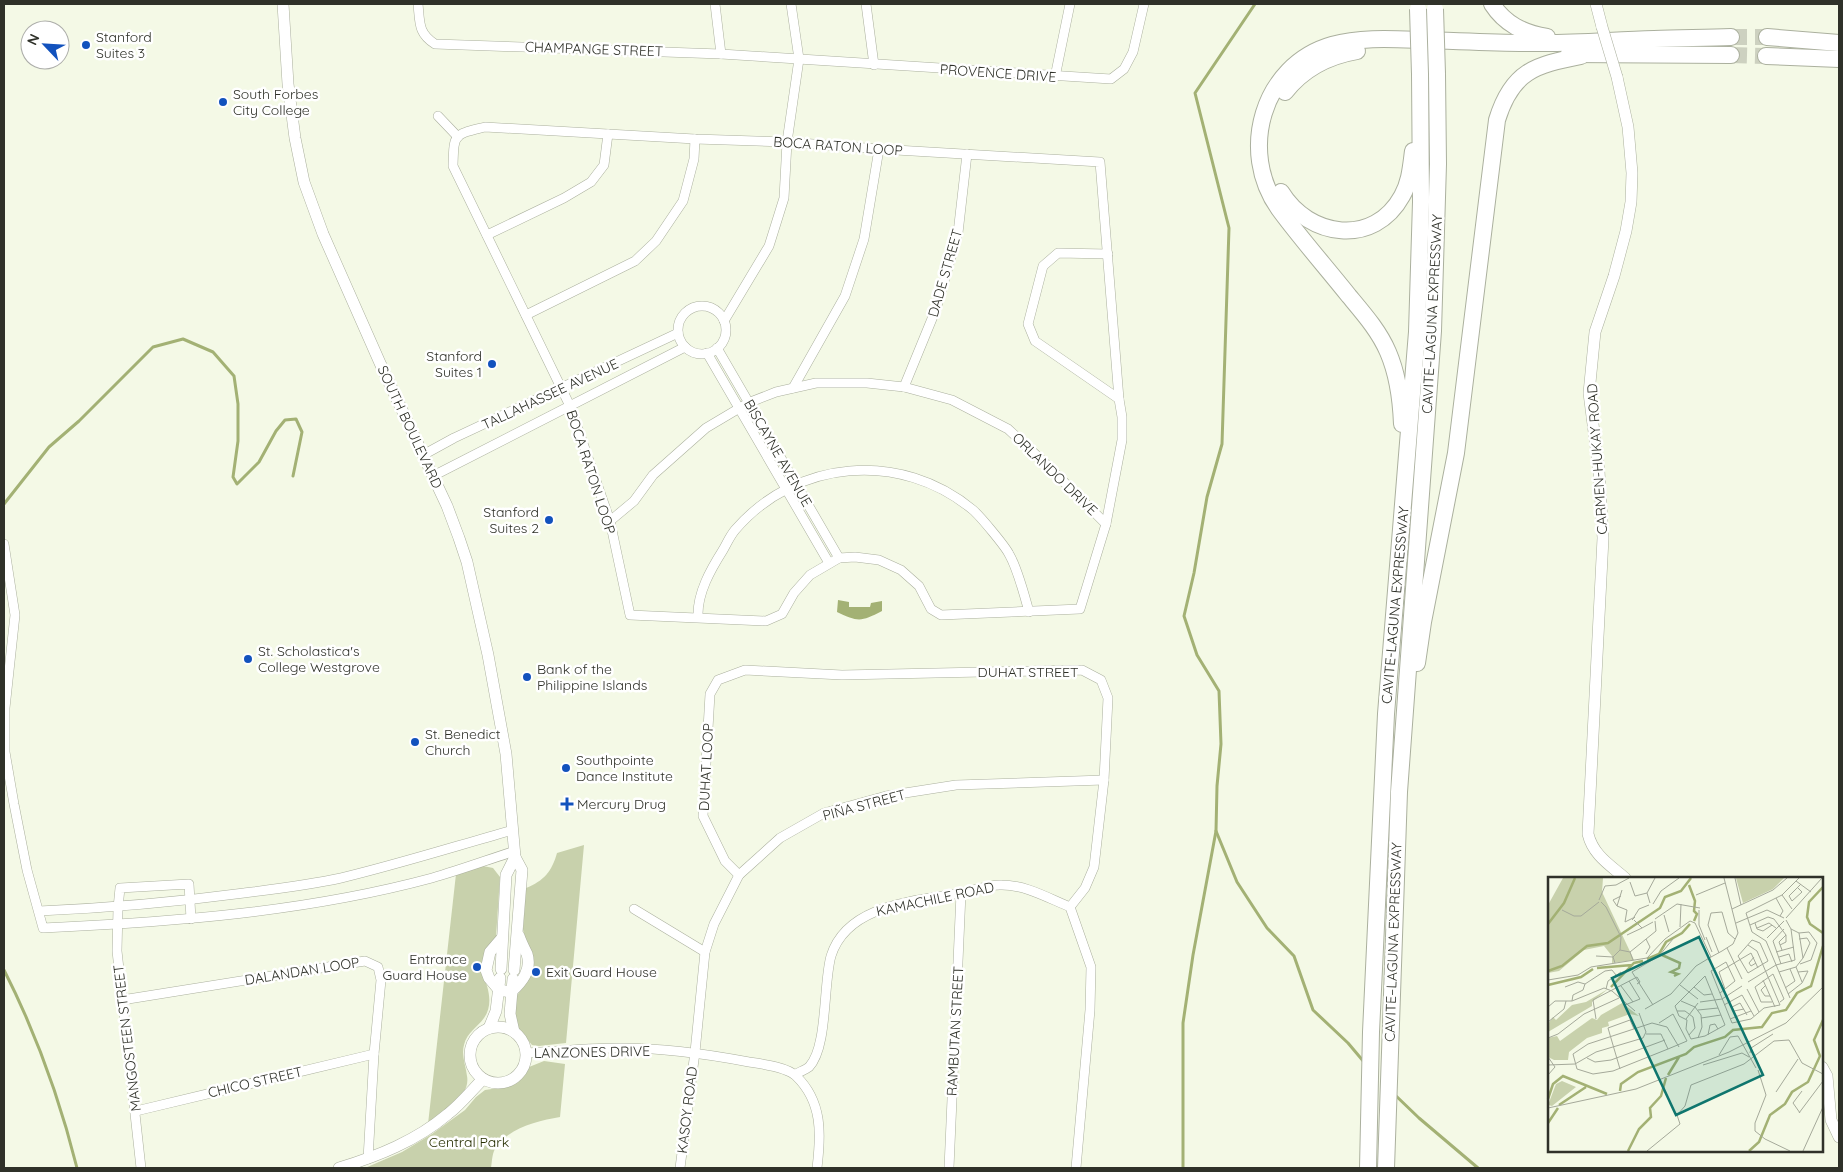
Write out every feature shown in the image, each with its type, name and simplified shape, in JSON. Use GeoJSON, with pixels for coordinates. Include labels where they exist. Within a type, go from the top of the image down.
{"type":"FeatureCollection","features":[{"type":"Feature","properties":{"kind":"highway"},"geometry":{"type":"LineString","coordinates":[[1492,4],[1503,18],[1524,31],[1589,49]]}},
{"type":"Feature","properties":{"kind":"highway","name":"CAVITE–LAGUNA EXPRESSWAY"},"geometry":{"type":"LineString","coordinates":[[1404,496],[1420,265],[1418,6]]}},
{"type":"Feature","properties":{"kind":"highway","name":"CAVITE–LAGUNA EXPRESSWAY"},"geometry":{"type":"LineString","coordinates":[[1410,624],[1419,536],[1433,331],[1438,164],[1435,6]]}},
{"type":"Feature","properties":{"kind":"highway"},"geometry":{"type":"LineString","coordinates":[[1404,717],[1417,663],[1423,622],[1456,453],[1497,120],[1506,96],[1527,73],[1544,64],[1589,49],[1653,39],[1731,37]]}},
{"type":"Feature","properties":{"kind":"highway"},"geometry":{"type":"LineString","coordinates":[[1767,37],[1839,43]]}},
{"type":"Feature","properties":{"kind":"highway"},"geometry":{"type":"LineString","coordinates":[[1404,496],[1401,409],[1394,368],[1382,339],[1372,324],[1280,210],[1267,189],[1262,174],[1258,145],[1260,128],[1268,100],[1285,74],[1297,63],[1320,49],[1346,42],[1386,39],[1536,43],[1589,49]]}},
{"type":"Feature","properties":{"kind":"highway"},"geometry":{"type":"LineString","coordinates":[[1420,74],[1410,176],[1396,205],[1380,220],[1355,229],[1338,231],[1309,222],[1287,201],[1278,187],[1269,156],[1269,138],[1277,107],[1286,91],[1296,79],[1322,61],[1340,54],[1375,50],[1589,49],[1731,55]]}},
{"type":"Feature","properties":{"kind":"highway"},"geometry":{"type":"LineString","coordinates":[[1766,56],[1839,58]]}},
{"type":"Feature","properties":{"kind":"highway","name":"CAVITE-LAGUNA EXPRESSWAY"},"geometry":{"type":"LineString","coordinates":[[1386,714],[1404,496]]}},
{"type":"Feature","properties":{"kind":"highway","name":"CAVITE-LAGUNA EXPRESSWAY"},"geometry":{"type":"LineString","coordinates":[[1404,717],[1410,624]]}},
{"type":"Feature","properties":{"kind":"highway","name":"CAVITE–LAGUNA EXPRESSWAY"},"geometry":{"type":"LineString","coordinates":[[1368,1168],[1370,1032],[1386,714]]}},
{"type":"Feature","properties":{"kind":"highway","name":"CAVITE–LAGUNA EXPRESSWAY"},"geometry":{"type":"LineString","coordinates":[[1386,1168],[1395,856],[1404,717]]}},
{"type":"Feature","properties":{"kind":"street","name":"SOUTH BOULEVARD"},"geometry":{"type":"LineString","coordinates":[[283,4],[288,84],[294,138],[304,182],[323,234],[460,538],[480,617],[506,754],[515,854],[522,870],[511,992],[510,1014],[514,1032]]}},
{"type":"Feature","properties":{"kind":"street","name":"CHAMPANGE STREET"},"geometry":{"type":"LineString","coordinates":[[418,4],[420,27],[426,38],[435,44],[721,54],[799,59]]}},
{"type":"Feature","properties":{"kind":"street"},"geometry":{"type":"LineString","coordinates":[[715,4],[721,54]]}},
{"type":"Feature","properties":{"kind":"street"},"geometry":{"type":"LineString","coordinates":[[724,321],[769,246],[784,198],[787,142],[799,59],[791,4]]}},
{"type":"Feature","properties":{"kind":"street"},"geometry":{"type":"LineString","coordinates":[[866,4],[874,65]]}},
{"type":"Feature","properties":{"kind":"street"},"geometry":{"type":"LineString","coordinates":[[1056,77],[1070,4]]}},
{"type":"Feature","properties":{"kind":"street","name":"PROVENCE DRIVE"},"geometry":{"type":"LineString","coordinates":[[799,59],[1056,77],[1111,79],[1124,70],[1133,52],[1144,4]]}},
{"type":"Feature","properties":{"kind":"street","name":"CARMEN-HUKAY ROAD"},"geometry":{"type":"LineString","coordinates":[[1596,4],[1617,77],[1628,127],[1632,173],[1631,202],[1626,231],[1614,276],[1595,332],[1589,393],[1599,471],[1604,538],[1588,834],[1590,845],[1599,856],[1624,877]]}},
{"type":"Feature","properties":{"kind":"street"},"geometry":{"type":"LineString","coordinates":[[438,116],[458,137]]}},
{"type":"Feature","properties":{"kind":"street","name":"BOCA RATON LOOP"},"geometry":{"type":"LineString","coordinates":[[486,126],[695,139],[787,142],[1100,162],[1122,417],[1122,440],[1106,524],[1080,609],[941,614],[932,609],[919,586],[901,570],[879,560],[839,558],[810,575],[794,593],[782,614],[766,621],[630,615],[610,521],[570,406],[453,166],[454,142],[462,132],[486,126]]}},
{"type":"Feature","properties":{"kind":"street"},"geometry":{"type":"LineString","coordinates":[[487,235],[564,198],[591,182],[604,165],[608,134]]}},
{"type":"Feature","properties":{"kind":"street"},"geometry":{"type":"LineString","coordinates":[[526,315],[635,261],[656,241],[684,201],[694,159],[695,139]]}},
{"type":"Feature","properties":{"kind":"street"},"geometry":{"type":"LineString","coordinates":[[793,388],[845,296],[864,239],[879,149]]}},
{"type":"Feature","properties":{"kind":"street","name":"DADE STREET"},"geometry":{"type":"LineString","coordinates":[[904,387],[936,309],[958,233],[968,154]]}},
{"type":"Feature","properties":{"kind":"street"},"geometry":{"type":"LineString","coordinates":[[1108,254],[1058,253],[1043,266],[1028,324],[1035,341],[1119,399]]}},
{"type":"Feature","properties":{"kind":"street"},"geometry":{"type":"LineString","coordinates":[[699,306],[714,309],[724,321],[725,336],[717,348],[707,353],[699,354],[691,351],[685,346],[678,333],[681,318],[692,308],[699,306]]}},
{"type":"Feature","properties":{"kind":"street","name":"TALLAHASSEE AVENUE"},"geometry":{"type":"LineString","coordinates":[[423,455],[454,438],[678,333]]}},
{"type":"Feature","properties":{"kind":"street","name":"TALLAHASSEE AVENUE"},"geometry":{"type":"LineString","coordinates":[[433,476],[685,346]]}},
{"type":"Feature","properties":{"kind":"street","name":"BISCAYNE AVENUE"},"geometry":{"type":"LineString","coordinates":[[717,348],[839,558]]}},
{"type":"Feature","properties":{"kind":"street","name":"BISCAYNE AVENUE"},"geometry":{"type":"LineString","coordinates":[[707,353],[829,563]]}},
{"type":"Feature","properties":{"kind":"street","name":"ORLANDO DRIVE"},"geometry":{"type":"LineString","coordinates":[[610,521],[634,501],[653,475],[706,428],[748,403],[776,392],[793,388],[824,383],[867,383],[904,387],[952,400],[1008,429],[1106,524]]}},
{"type":"Feature","properties":{"kind":"street"},"geometry":{"type":"LineString","coordinates":[[698,617],[701,598],[711,569],[734,531],[767,500],[786,490],[807,479],[850,470],[892,472],[937,485],[974,511],[1009,554],[1029,612]]}},
{"type":"Feature","properties":{"kind":"street"},"geometry":{"type":"LineString","coordinates":[[4,544],[15,615],[5,708],[5,752],[28,870],[43,928],[118,925],[191,919],[343,898],[432,878],[515,854]]}},
{"type":"Feature","properties":{"kind":"street","name":"DUHAT STREET"},"geometry":{"type":"LineString","coordinates":[[718,680],[745,670],[842,675],[1082,670],[1101,680],[1108,698],[1104,780],[1094,867],[1085,888],[1070,907]]}},
{"type":"Feature","properties":{"kind":"street","name":"DUHAT LOOP"},"geometry":{"type":"LineString","coordinates":[[718,680],[710,694],[703,816],[725,861],[739,875]]}},
{"type":"Feature","properties":{"kind":"street","name":"PIÑA STREET"},"geometry":{"type":"LineString","coordinates":[[695,1052],[705,952],[714,924],[739,875],[780,838],[824,813],[886,796],[956,785],[1104,780]]}},
{"type":"Feature","properties":{"kind":"street"},"geometry":{"type":"LineString","coordinates":[[40,911],[118,908],[190,901],[294,887],[340,878],[426,856],[513,830]]}},
{"type":"Feature","properties":{"kind":"street","name":"SOUTH BOULEVARD"},"geometry":{"type":"LineString","coordinates":[[489,1028],[496,1011],[499,990],[506,875],[515,854]]}},
{"type":"Feature","properties":{"kind":"street","name":"MANGOSTEEN STREET"},"geometry":{"type":"LineString","coordinates":[[141,1168],[118,951],[120,888],[189,884],[190,901]]}},
{"type":"Feature","properties":{"kind":"street","name":"KAMACHILE ROAD"},"geometry":{"type":"LineString","coordinates":[[796,1074],[809,1066],[822,1033],[825,993],[832,955],[845,931],[869,913],[914,900],[962,893],[1001,884],[1033,891],[1070,907]]}},
{"type":"Feature","properties":{"kind":"street","name":"RAMBUTAN STREET"},"geometry":{"type":"LineString","coordinates":[[949,1168],[962,893]]}},
{"type":"Feature","properties":{"kind":"street"},"geometry":{"type":"LineString","coordinates":[[190,901],[191,919]]}},
{"type":"Feature","properties":{"kind":"street"},"geometry":{"type":"LineString","coordinates":[[1070,907],[1091,967],[1090,1010],[1076,1168]]}},
{"type":"Feature","properties":{"kind":"street"},"geometry":{"type":"LineString","coordinates":[[634,909],[705,952]]}},
{"type":"Feature","properties":{"kind":"street","name":"SOUTH BOULEVARD"},"geometry":{"type":"LineString","coordinates":[[511,992],[522,982],[526,975],[527,955],[522,946],[518,930]]}},
{"type":"Feature","properties":{"kind":"street"},"geometry":{"type":"LineString","coordinates":[[502,938],[490,952],[486,970],[489,978],[499,990],[511,992]]}},
{"type":"Feature","properties":{"kind":"street","name":"DALANDAN LOOP"},"geometry":{"type":"LineString","coordinates":[[122,1000],[365,961],[378,967],[381,980],[374,1054],[368,1160]]}},
{"type":"Feature","properties":{"kind":"street"},"geometry":{"type":"LineString","coordinates":[[498,1027],[507,1028],[514,1032],[520,1038],[526,1053],[525,1062],[521,1070],[508,1081],[491,1082],[476,1073],[470,1056],[471,1047],[481,1032],[489,1028],[498,1027]]}},
{"type":"Feature","properties":{"kind":"street","name":"LANZONES DRIVE"},"geometry":{"type":"LineString","coordinates":[[526,1053],[620,1048],[695,1052],[775,1066],[796,1074]]}},
{"type":"Feature","properties":{"kind":"street","name":"KASOY ROAD"},"geometry":{"type":"LineString","coordinates":[[680,1168],[695,1052]]}},
{"type":"Feature","properties":{"kind":"street","name":"CHICO STREET"},"geometry":{"type":"LineString","coordinates":[[136,1110],[374,1054]]}},
{"type":"Feature","properties":{"kind":"street"},"geometry":{"type":"LineString","coordinates":[[1823,1069],[1827,1076],[1831,1120],[1839,1137]]}},
{"type":"Feature","properties":{"kind":"street"},"geometry":{"type":"LineString","coordinates":[[796,1074],[809,1094],[818,1114],[820,1136],[817,1168]]}},
{"type":"Feature","properties":{"kind":"street"},"geometry":{"type":"LineString","coordinates":[[338,1168],[368,1160],[399,1146],[429,1128],[449,1114],[483,1078]]}},
{"type":"Feature","properties":{"kind":"green space"},"geometry":{"type":"Polygon","coordinates":[[[584,845],[566,1043],[532,1045],[516,1026],[514,1015],[516,997],[530,977],[523,929],[526,888],[538,882],[546,875],[553,865],[557,853],[584,845]]]}},
{"type":"Feature","properties":{"kind":"green space"},"geometry":{"type":"Polygon","coordinates":[[[483,866],[493,868],[500,877],[496,937],[482,973],[488,989],[489,1007],[484,1018],[465,1041],[463,1057],[467,1083],[465,1091],[455,1104],[428,1124],[456,874],[483,866]]]}},
{"type":"Feature","properties":{"kind":"green space","name":"Central Park"},"geometry":{"type":"Polygon","coordinates":[[[544,1061],[565,1064],[560,1117],[533,1123],[507,1136],[495,1149],[491,1168],[365,1168],[402,1152],[432,1134],[465,1110],[485,1090],[505,1087],[523,1076],[529,1067],[544,1061]]]}},
{"type":"Feature","properties":{"kind":"shaded area"},"geometry":{"type":"Polygon","coordinates":[[[838,600],[849,602],[849,607],[870,607],[871,603],[882,601],[882,611],[864,619],[850,618],[837,612],[838,600]]]}},
{"type":"Feature","properties":{"kind":"waterway"},"geometry":{"type":"LineString","coordinates":[[1183,1168],[1183,1023],[1193,955],[1216,831],[1217,786],[1221,744],[1219,691],[1197,655],[1184,616],[1194,573],[1207,497],[1222,444],[1229,228],[1195,93],[1255,4]]}},
{"type":"Feature","properties":{"kind":"waterway"},"geometry":{"type":"LineString","coordinates":[[4,504],[49,447],[79,421],[153,347],[183,339],[213,352],[234,376],[238,404],[238,441],[233,477],[237,484],[259,462],[276,431],[285,420],[296,419],[302,432],[293,476]]}},
{"type":"Feature","properties":{"kind":"waterway"},"geometry":{"type":"LineString","coordinates":[[1216,831],[1237,882],[1267,928],[1294,956],[1313,1010],[1348,1043],[1364,1062]]}},
{"type":"Feature","properties":{"kind":"waterway"},"geometry":{"type":"LineString","coordinates":[[4,970],[37,1042],[63,1117],[77,1168]]}},
{"type":"Feature","properties":{"kind":"waterway"},"geometry":{"type":"LineString","coordinates":[[1394,1094],[1478,1168]]}},
{"type":"Feature","properties":{"kind":"tunnel"},"geometry":{"type":"LineString","coordinates":[[1731,37],[1767,37]]}},
{"type":"Feature","properties":{"kind":"tunnel"},"geometry":{"type":"LineString","coordinates":[[1731,55],[1766,56]]}},
{"type":"Feature","properties":{"kind":"place","name":"Stanford Suites 3"},"geometry":{"type":"Point","coordinates":[86,45]}},
{"type":"Feature","properties":{"kind":"place","name":"South Forbes City College"},"geometry":{"type":"Point","coordinates":[223,102]}},
{"type":"Feature","properties":{"kind":"place","name":"Stanford Suites 1"},"geometry":{"type":"Point","coordinates":[492,364]}},
{"type":"Feature","properties":{"kind":"place","name":"Stanford Suites 2"},"geometry":{"type":"Point","coordinates":[549,520]}},
{"type":"Feature","properties":{"kind":"place","name":"St. Scholastica's College Westgrove"},"geometry":{"type":"Point","coordinates":[248,659]}},
{"type":"Feature","properties":{"kind":"place","name":"Bank of the Philippine Islands"},"geometry":{"type":"Point","coordinates":[527,677]}},
{"type":"Feature","properties":{"kind":"place","name":"St. Benedict Church"},"geometry":{"type":"Point","coordinates":[415,742]}},
{"type":"Feature","properties":{"kind":"place","name":"Southpointe Dance Institute"},"geometry":{"type":"Point","coordinates":[566,768]}},
{"type":"Feature","properties":{"kind":"place","name":"Mercury Drug"},"geometry":{"type":"Point","coordinates":[567,804]}},
{"type":"Feature","properties":{"kind":"place","name":"Entrance Guard House"},"geometry":{"type":"Point","coordinates":[477,967]}},
{"type":"Feature","properties":{"kind":"place","name":"Exit Guard House"},"geometry":{"type":"Point","coordinates":[536,972]}}]}
